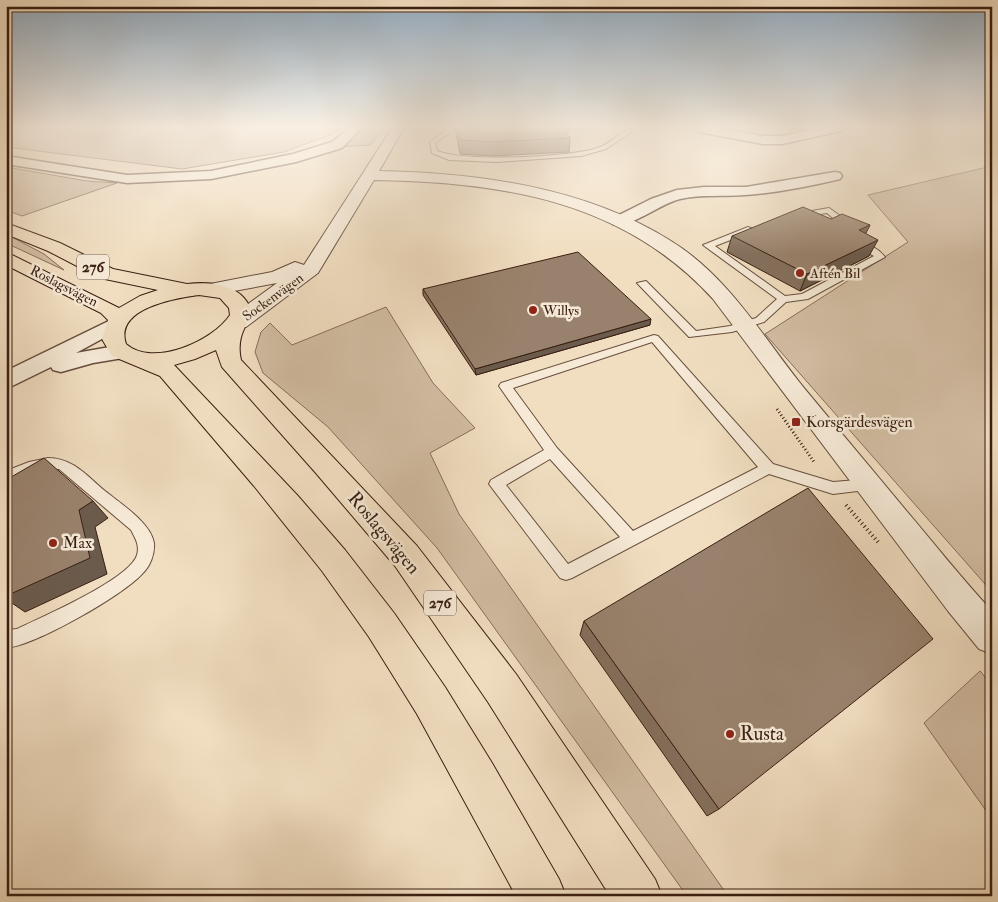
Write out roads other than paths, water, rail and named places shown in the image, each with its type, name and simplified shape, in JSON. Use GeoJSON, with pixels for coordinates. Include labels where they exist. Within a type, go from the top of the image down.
{"type":"FeatureCollection","features":[{"type":"Feature","properties":{"kind":"main road","name":"Roslagsvägen"},"geometry":{"type":"LineString","coordinates":[[6,228],[54,247],[107,274],[185,290]]}},
{"type":"Feature","properties":{"kind":"main road","name":"Roslagsvägen"},"geometry":{"type":"LineString","coordinates":[[6,258],[108,309],[118,321]]}},
{"type":"Feature","properties":{"kind":"main road","name":"Roslagsvägen"},"geometry":{"type":"LineString","coordinates":[[212,289],[232,295],[241,307],[227,346],[230,362],[325,464],[406,556],[502,688],[638,896]]}},
{"type":"Feature","properties":{"kind":"main road"},"geometry":{"type":"LineString","coordinates":[[212,289],[185,290],[144,302],[118,321],[112,339],[131,355],[168,371],[301,519],[356,590],[419,681],[542,896]]}},
{"type":"Feature","properties":{"kind":"main road"},"geometry":{"type":"LineString","coordinates":[[131,355],[156,359],[185,355],[213,344],[235,326]]}},
{"type":"Feature","properties":{"kind":"street"},"geometry":{"type":"LineString","coordinates":[[70,170],[126,179],[211,175],[236,170]]}},
{"type":"Feature","properties":{"kind":"street","name":"Sockenvägen"},"geometry":{"type":"LineString","coordinates":[[235,326],[264,301],[311,269],[371,170]]}},
{"type":"Feature","properties":{"kind":"street"},"geometry":{"type":"LineString","coordinates":[[368,175],[449,180],[526,192],[587,207],[664,244],[723,295],[796,393],[869,486],[992,637]]}},
{"type":"Feature","properties":{"kind":"street"},"geometry":{"type":"LineString","coordinates":[[619,221],[656,202],[677,195],[704,191],[746,191],[835,176]]}},
{"type":"Feature","properties":{"kind":"street","name":"Sockenvägen"},"geometry":{"type":"LineString","coordinates":[[212,289],[277,276],[303,264],[325,248]]}},
{"type":"Feature","properties":{"kind":"street"},"geometry":{"type":"LineString","coordinates":[[6,381],[118,321]]}},
{"type":"Feature","properties":{"kind":"street"},"geometry":{"type":"LineString","coordinates":[[6,392],[54,367],[91,356],[131,355]]}},
{"type":"Feature","properties":{"kind":"lane"},"geometry":{"type":"LineString","coordinates":[[793,215],[829,210],[843,222]]}},
{"type":"Feature","properties":{"kind":"lane"},"geometry":{"type":"LineString","coordinates":[[758,226],[708,245],[783,298],[804,297],[880,257],[876,252],[862,246]]}},
{"type":"Feature","properties":{"kind":"lane"},"geometry":{"type":"LineString","coordinates":[[642,283],[693,335],[745,325],[760,320],[783,298]]}},
{"type":"Feature","properties":{"kind":"lane"},"geometry":{"type":"LineString","coordinates":[[631,539],[552,452],[505,386],[654,338],[768,468],[834,488],[869,486]]}},
{"type":"Feature","properties":{"kind":"lane"},"geometry":{"type":"LineString","coordinates":[[552,452],[496,484],[566,573],[768,468]]}},
{"type":"Feature","properties":{"kind":"lane"},"geometry":{"type":"LineString","coordinates":[[6,478],[23,468],[51,462],[63,464],[136,525],[146,542],[145,556],[138,568],[113,589],[19,638],[6,639]]}},
{"type":"Feature","properties":{"kind":"place","name":"Aftén Bil"},"geometry":{"type":"Point","coordinates":[800,273]}},
{"type":"Feature","properties":{"kind":"place","name":"Willys"},"geometry":{"type":"Point","coordinates":[533,310]}},
{"type":"Feature","properties":{"kind":"place","name":"Korsgärdesvägen"},"geometry":{"type":"Point","coordinates":[796,422]}},
{"type":"Feature","properties":{"kind":"place","name":"Max"},"geometry":{"type":"Point","coordinates":[53,543]}},
{"type":"Feature","properties":{"kind":"place","name":"Rusta"},"geometry":{"type":"Point","coordinates":[730,734]}}]}
